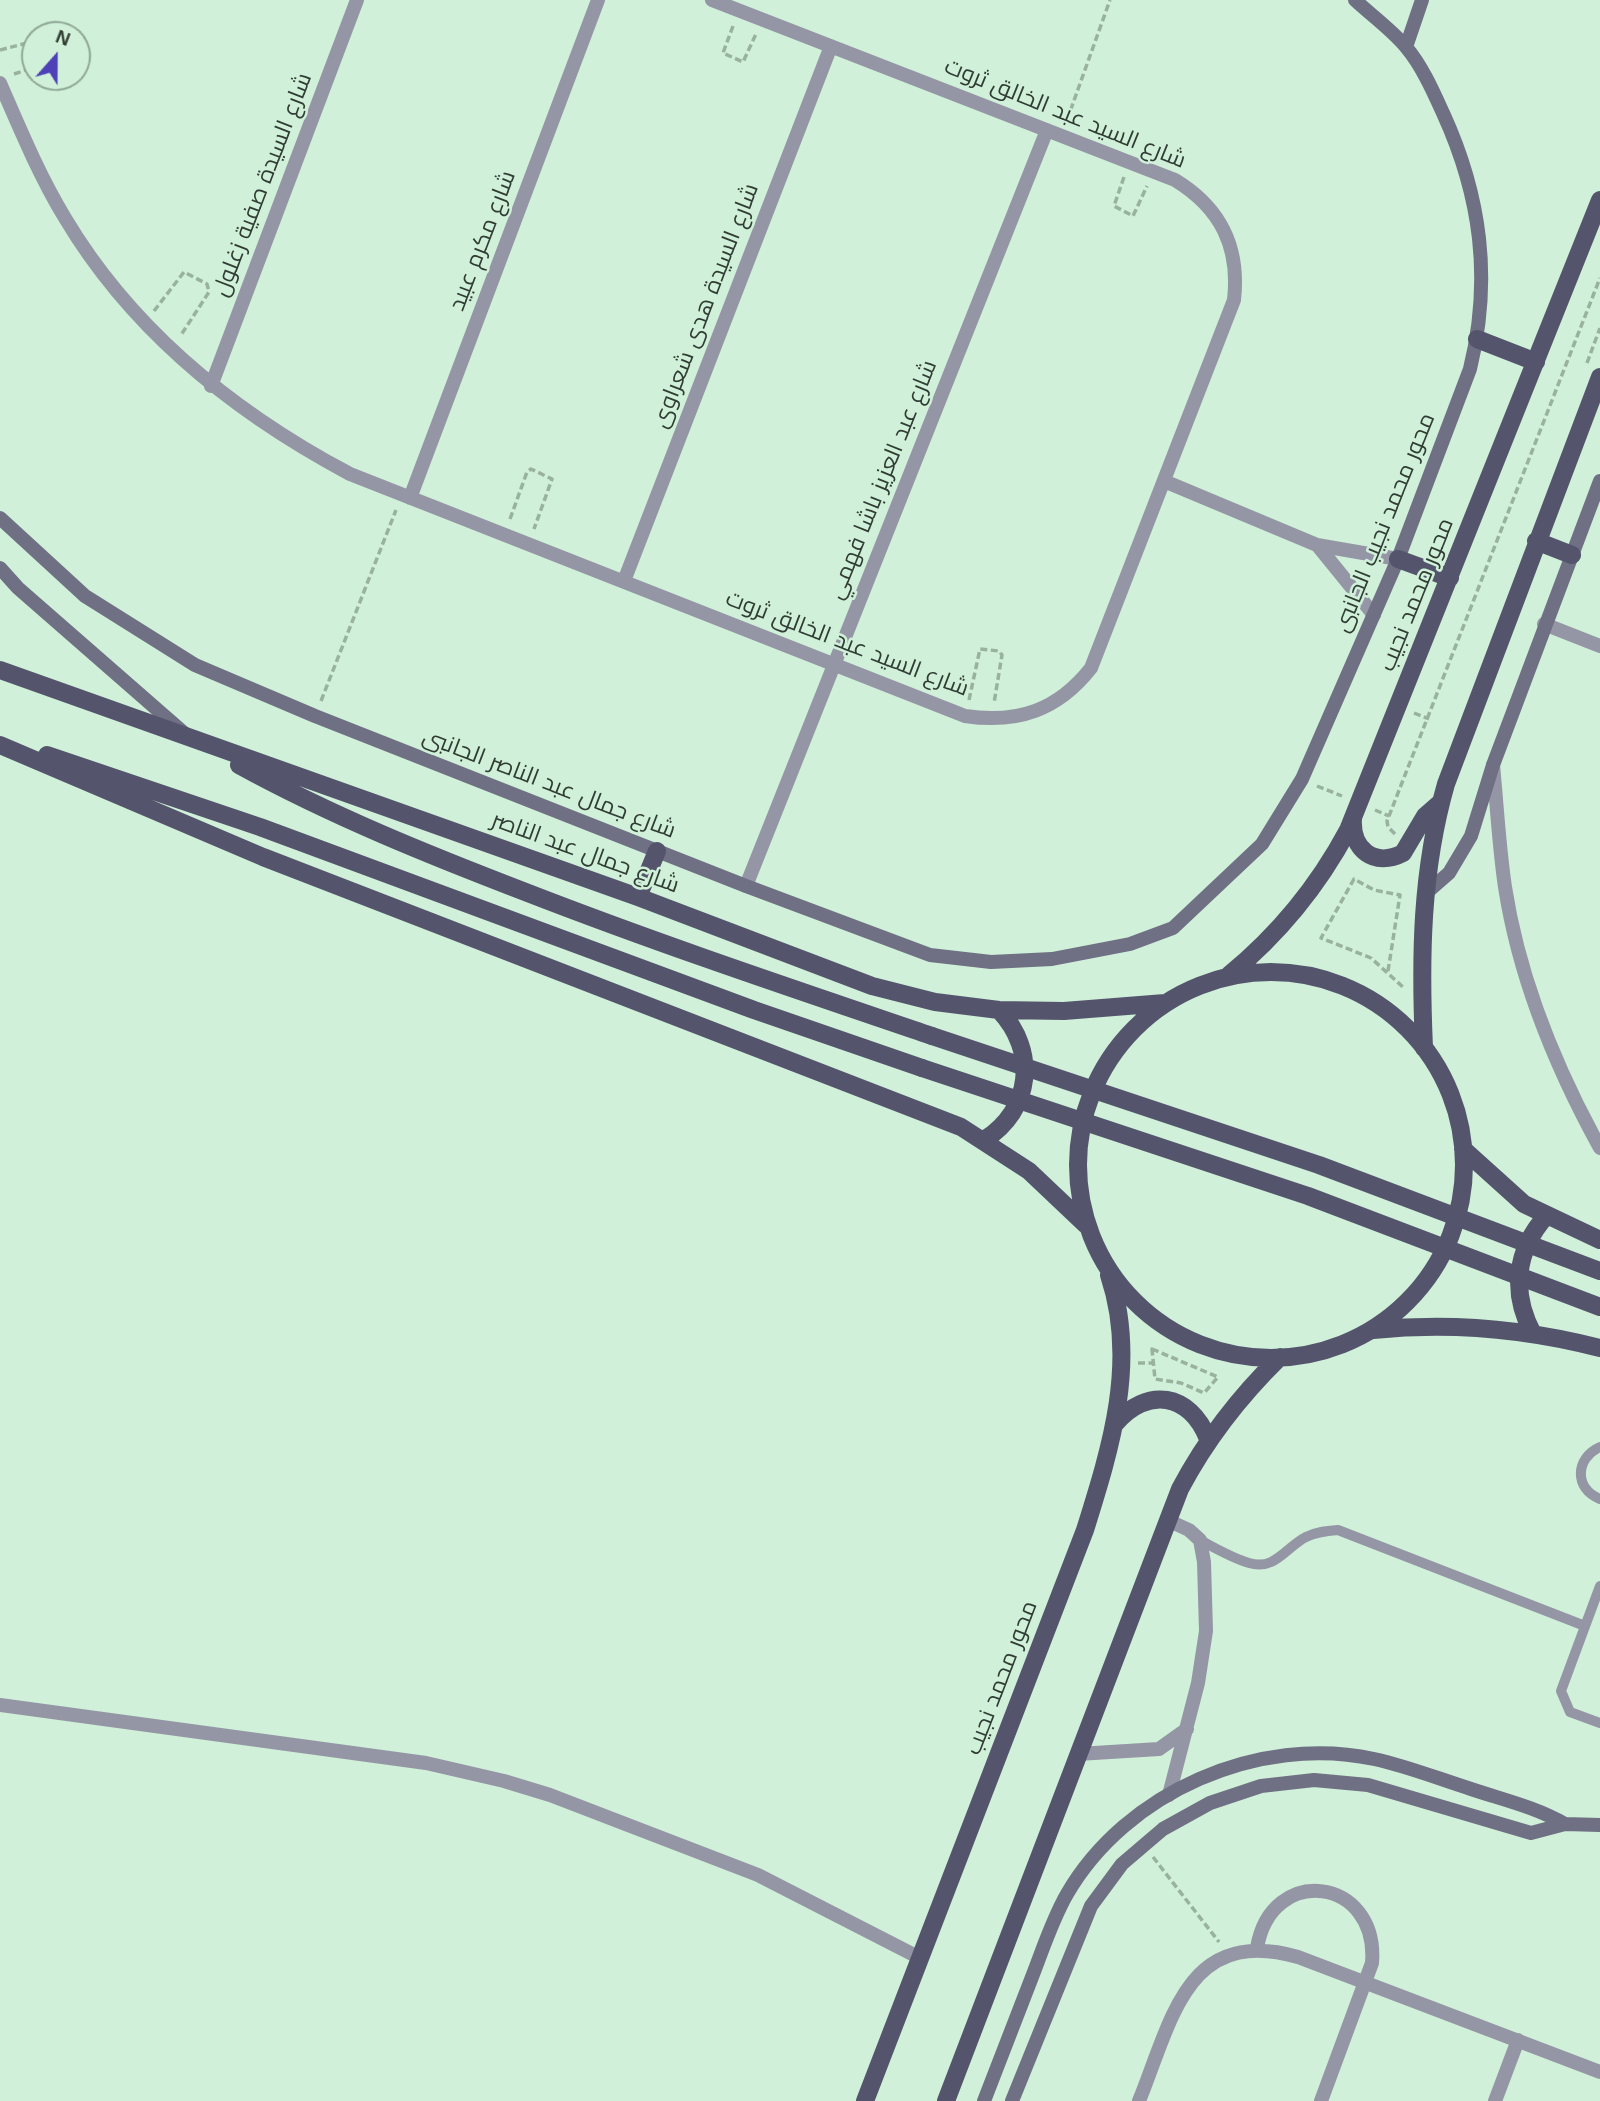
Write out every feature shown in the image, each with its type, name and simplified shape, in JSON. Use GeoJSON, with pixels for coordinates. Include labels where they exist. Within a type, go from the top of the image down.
{"type":"FeatureCollection","features":[{"type":"Feature","properties":{"kind":"main road","name":"محور محمد نجيب"},"geometry":{"type":"LineString","coordinates":[[1228,976],[1254,955],[1299,908],[1334,856],[1353,819],[1600,200]]}},
{"type":"Feature","properties":{"kind":"main road"},"geometry":{"type":"LineString","coordinates":[[1477,339],[1536,362]]}},
{"type":"Feature","properties":{"kind":"main road"},"geometry":{"type":"LineString","coordinates":[[1424,1048],[1421,966],[1424,894],[1432,832],[1592,375]]}},
{"type":"Feature","properties":{"kind":"main road"},"geometry":{"type":"LineString","coordinates":[[1536,541],[1572,555]]}},
{"type":"Feature","properties":{"kind":"main road"},"geometry":{"type":"LineString","coordinates":[[1398,559],[1450,578]]}},
{"type":"Feature","properties":{"kind":"main road","name":"شارع جمال عبد الناصر"},"geometry":{"type":"LineString","coordinates":[[0,670],[638,897],[872,986],[935,1002],[999,1010],[1064,1011],[1165,1003]]}},
{"type":"Feature","properties":{"kind":"main road"},"geometry":{"type":"LineString","coordinates":[[190,738],[335,814],[427,854],[659,942],[1319,1165],[1600,1270]]}},
{"type":"Feature","properties":{"kind":"main road"},"geometry":{"type":"LineString","coordinates":[[0,743],[71,762],[260,827],[754,1010],[1308,1196],[1600,1307]]}},
{"type":"Feature","properties":{"kind":"main road"},"geometry":{"type":"LineString","coordinates":[[0,743],[263,857],[961,1127],[1029,1171],[1087,1226]]}},
{"type":"Feature","properties":{"kind":"main road"},"geometry":{"type":"LineString","coordinates":[[1353,819],[1352,833],[1360,849],[1375,859],[1385,859],[1403,853],[1425,816],[1441,802]]}},
{"type":"Feature","properties":{"kind":"main road"},"geometry":{"type":"LineString","coordinates":[[638,897],[657,851]]}},
{"type":"Feature","properties":{"kind":"main road"},"geometry":{"type":"LineString","coordinates":[[1265,972],[1289,973],[1337,984],[1370,999],[1399,1021],[1424,1048],[1444,1079],[1457,1113],[1464,1149],[1464,1180],[1459,1210],[1440,1258],[1417,1292],[1395,1313],[1369,1331],[1326,1349],[1280,1357],[1230,1353],[1192,1341],[1142,1308],[1104,1262],[1087,1226],[1077,1163],[1080,1132],[1088,1101],[1101,1072],[1118,1045],[1140,1022],[1165,1003],[1196,987],[1228,976],[1265,972]]}},
{"type":"Feature","properties":{"kind":"main road"},"geometry":{"type":"LineString","coordinates":[[984,1140],[996,1133],[1014,1112],[1026,1073],[1022,1045],[999,1010]]}},
{"type":"Feature","properties":{"kind":"main road"},"geometry":{"type":"LineString","coordinates":[[1464,1149],[1503,1188],[1546,1216],[1600,1240]]}},
{"type":"Feature","properties":{"kind":"main road"},"geometry":{"type":"LineString","coordinates":[[1533,1334],[1520,1305],[1519,1273],[1527,1242],[1546,1216]]}},
{"type":"Feature","properties":{"kind":"main road","name":"محور محمد نجيب"},"geometry":{"type":"LineString","coordinates":[[865,2101],[1085,1530],[1115,1424],[1121,1384],[1121,1338],[1112,1287],[1104,1262]]}},
{"type":"Feature","properties":{"kind":"main road"},"geometry":{"type":"LineString","coordinates":[[1369,1331],[1409,1326],[1451,1326],[1533,1334],[1600,1348]]}},
{"type":"Feature","properties":{"kind":"main road"},"geometry":{"type":"LineString","coordinates":[[946,2101],[1167,1520],[1208,1439],[1229,1410],[1280,1357]]}},
{"type":"Feature","properties":{"kind":"main road"},"geometry":{"type":"LineString","coordinates":[[1115,1424],[1126,1411],[1141,1402],[1158,1399],[1175,1402],[1196,1417],[1208,1439]]}},
{"type":"Feature","properties":{"kind":"street","name":"شارع السيدة صفية زغلول"},"geometry":{"type":"LineString","coordinates":[[211,386],[357,0]]}},
{"type":"Feature","properties":{"kind":"street","name":"شارع مكرم عبيد"},"geometry":{"type":"LineString","coordinates":[[406,496],[598,0]]}},
{"type":"Feature","properties":{"kind":"street","name":"شارع السيد عبد الخالق ثروت"},"geometry":{"type":"LineString","coordinates":[[6,79],[4,102],[33,161],[65,219],[102,273],[171,351],[211,386],[302,449],[351,474],[965,716],[991,720],[1015,718],[1048,706],[1076,686],[1091,668],[1234,300],[1237,276],[1234,252],[1226,230],[1213,209],[1196,192],[1153,171],[712,0]]}},
{"type":"Feature","properties":{"kind":"street","name":"محور محمد نجيب الجانبى"},"geometry":{"type":"LineString","coordinates":[[1130,944],[1173,928],[1262,844],[1302,779],[1398,559],[1470,369],[1483,295],[1483,251],[1476,206],[1465,164],[1430,86],[1406,47],[1355,0]]}},
{"type":"Feature","properties":{"kind":"street"},"geometry":{"type":"LineString","coordinates":[[1406,47],[1422,0]]}},
{"type":"Feature","properties":{"kind":"street","name":"شارع السيدة هدى شعراوى"},"geometry":{"type":"LineString","coordinates":[[624,582],[831,46]]}},
{"type":"Feature","properties":{"kind":"street","name":"شارع عبد العزيز باشا فهمي"},"geometry":{"type":"LineString","coordinates":[[746,886],[1054,133]]}},
{"type":"Feature","properties":{"kind":"street"},"geometry":{"type":"LineString","coordinates":[[1164,481],[1317,545],[1398,559]]}},
{"type":"Feature","properties":{"kind":"street"},"geometry":{"type":"LineString","coordinates":[[1424,894],[1450,873],[1463,854],[1544,624],[1600,481]]}},
{"type":"Feature","properties":{"kind":"street","name":"شارع جمال عبد الناصر الجانبى"},"geometry":{"type":"LineString","coordinates":[[0,518],[85,596],[195,665],[315,716],[746,886],[930,954],[990,962],[1015,961],[1052,959],[1130,944]]}},
{"type":"Feature","properties":{"kind":"street"},"geometry":{"type":"LineString","coordinates":[[1317,545],[1374,615]]}},
{"type":"Feature","properties":{"kind":"street"},"geometry":{"type":"LineString","coordinates":[[0,568],[18,588],[190,738]]}},
{"type":"Feature","properties":{"kind":"street"},"geometry":{"type":"LineString","coordinates":[[1544,624],[1600,646]]}},
{"type":"Feature","properties":{"kind":"street"},"geometry":{"type":"LineString","coordinates":[[1493,765],[1505,888],[1518,946],[1541,1022],[1600,1148]]}},
{"type":"Feature","properties":{"kind":"street"},"geometry":{"type":"LineString","coordinates":[[1167,1520],[1189,1530],[1200,1540],[1204,1562],[1206,1630],[1198,1683],[1169,1795]]}},
{"type":"Feature","properties":{"kind":"street"},"geometry":{"type":"LineString","coordinates":[[0,1706],[426,1763],[504,1781],[562,1800],[758,1875],[920,1958]]}},
{"type":"Feature","properties":{"kind":"street"},"geometry":{"type":"LineString","coordinates":[[1078,1754],[1159,1749],[1186,1730]]}},
{"type":"Feature","properties":{"kind":"street"},"geometry":{"type":"LineString","coordinates":[[984,2101],[1053,1922],[1068,1892],[1103,1846],[1147,1807],[1199,1779],[1255,1760],[1314,1754],[1373,1759],[1537,1808],[1565,1824]]}},
{"type":"Feature","properties":{"kind":"street"},"geometry":{"type":"LineString","coordinates":[[1012,2101],[1091,1906],[1122,1864],[1163,1829],[1210,1802],[1261,1786],[1314,1780],[1368,1785],[1531,1833],[1565,1824],[1600,1825]]}},
{"type":"Feature","properties":{"kind":"street"},"geometry":{"type":"LineString","coordinates":[[1256,1948],[1264,1921],[1284,1899],[1302,1892],[1322,1891],[1341,1896],[1357,1908],[1369,1924],[1374,1944],[1367,1983],[1321,2101]]}},
{"type":"Feature","properties":{"kind":"street"},"geometry":{"type":"LineString","coordinates":[[1139,2101],[1181,1998],[1197,1976],[1218,1959],[1256,1948],[1298,1957],[1600,2071]]}},
{"type":"Feature","properties":{"kind":"street"},"geometry":{"type":"LineString","coordinates":[[1495,2101],[1518,2040]]}},
{"type":"Feature","properties":{"kind":"lane"},"geometry":{"type":"LineString","coordinates":[[1600,1447],[1587,1454],[1581,1464],[1580,1476],[1584,1488],[1600,1499]]}},
{"type":"Feature","properties":{"kind":"lane"},"geometry":{"type":"LineString","coordinates":[[1200,1540],[1251,1564],[1266,1564],[1280,1558],[1304,1538],[1320,1531],[1338,1530],[1585,1626]]}},
{"type":"Feature","properties":{"kind":"lane"},"geometry":{"type":"LineString","coordinates":[[1600,1586],[1563,1684],[1562,1699],[1570,1712],[1600,1723]]}},
{"type":"Feature","properties":{"kind":"path"},"geometry":{"type":"LineString","coordinates":[[1054,133],[1110,0]]}},
{"type":"Feature","properties":{"kind":"path"},"geometry":{"type":"LineString","coordinates":[[739,10],[723,53],[734,58],[746,61],[762,19]]}},
{"type":"Feature","properties":{"kind":"path"},"geometry":{"type":"LineString","coordinates":[[0,50],[21,45]]}},
{"type":"Feature","properties":{"kind":"path"},"geometry":{"type":"LineString","coordinates":[[1130,162],[1114,206],[1133,216],[1153,171]]}},
{"type":"Feature","properties":{"kind":"path"},"geometry":{"type":"LineString","coordinates":[[145,324],[184,272],[207,284],[209,292],[171,351]]}},
{"type":"Feature","properties":{"kind":"path"},"geometry":{"type":"LineString","coordinates":[[1401,835],[1391,832],[1387,821],[1600,278]]}},
{"type":"Feature","properties":{"kind":"path"},"geometry":{"type":"LineString","coordinates":[[1592,375],[1600,328]]}},
{"type":"Feature","properties":{"kind":"path"},"geometry":{"type":"LineString","coordinates":[[504,534],[527,472],[531,470],[552,479],[528,544]]}},
{"type":"Feature","properties":{"kind":"path"},"geometry":{"type":"LineString","coordinates":[[315,716],[406,496]]}},
{"type":"Feature","properties":{"kind":"path"},"geometry":{"type":"LineString","coordinates":[[965,716],[978,652],[982,649],[999,651],[1002,655],[991,720]]}},
{"type":"Feature","properties":{"kind":"path"},"geometry":{"type":"LineString","coordinates":[[1354,879],[1374,890],[1400,895],[1388,971],[1371,958],[1321,938],[1354,879]]}},
{"type":"Feature","properties":{"kind":"path"},"geometry":{"type":"LineString","coordinates":[[1152,1349],[1218,1377],[1204,1393],[1181,1382],[1155,1378],[1152,1349]]}},
{"type":"Feature","properties":{"kind":"path"},"geometry":{"type":"LineString","coordinates":[[1144,1845],[1229,1955]]}}]}
